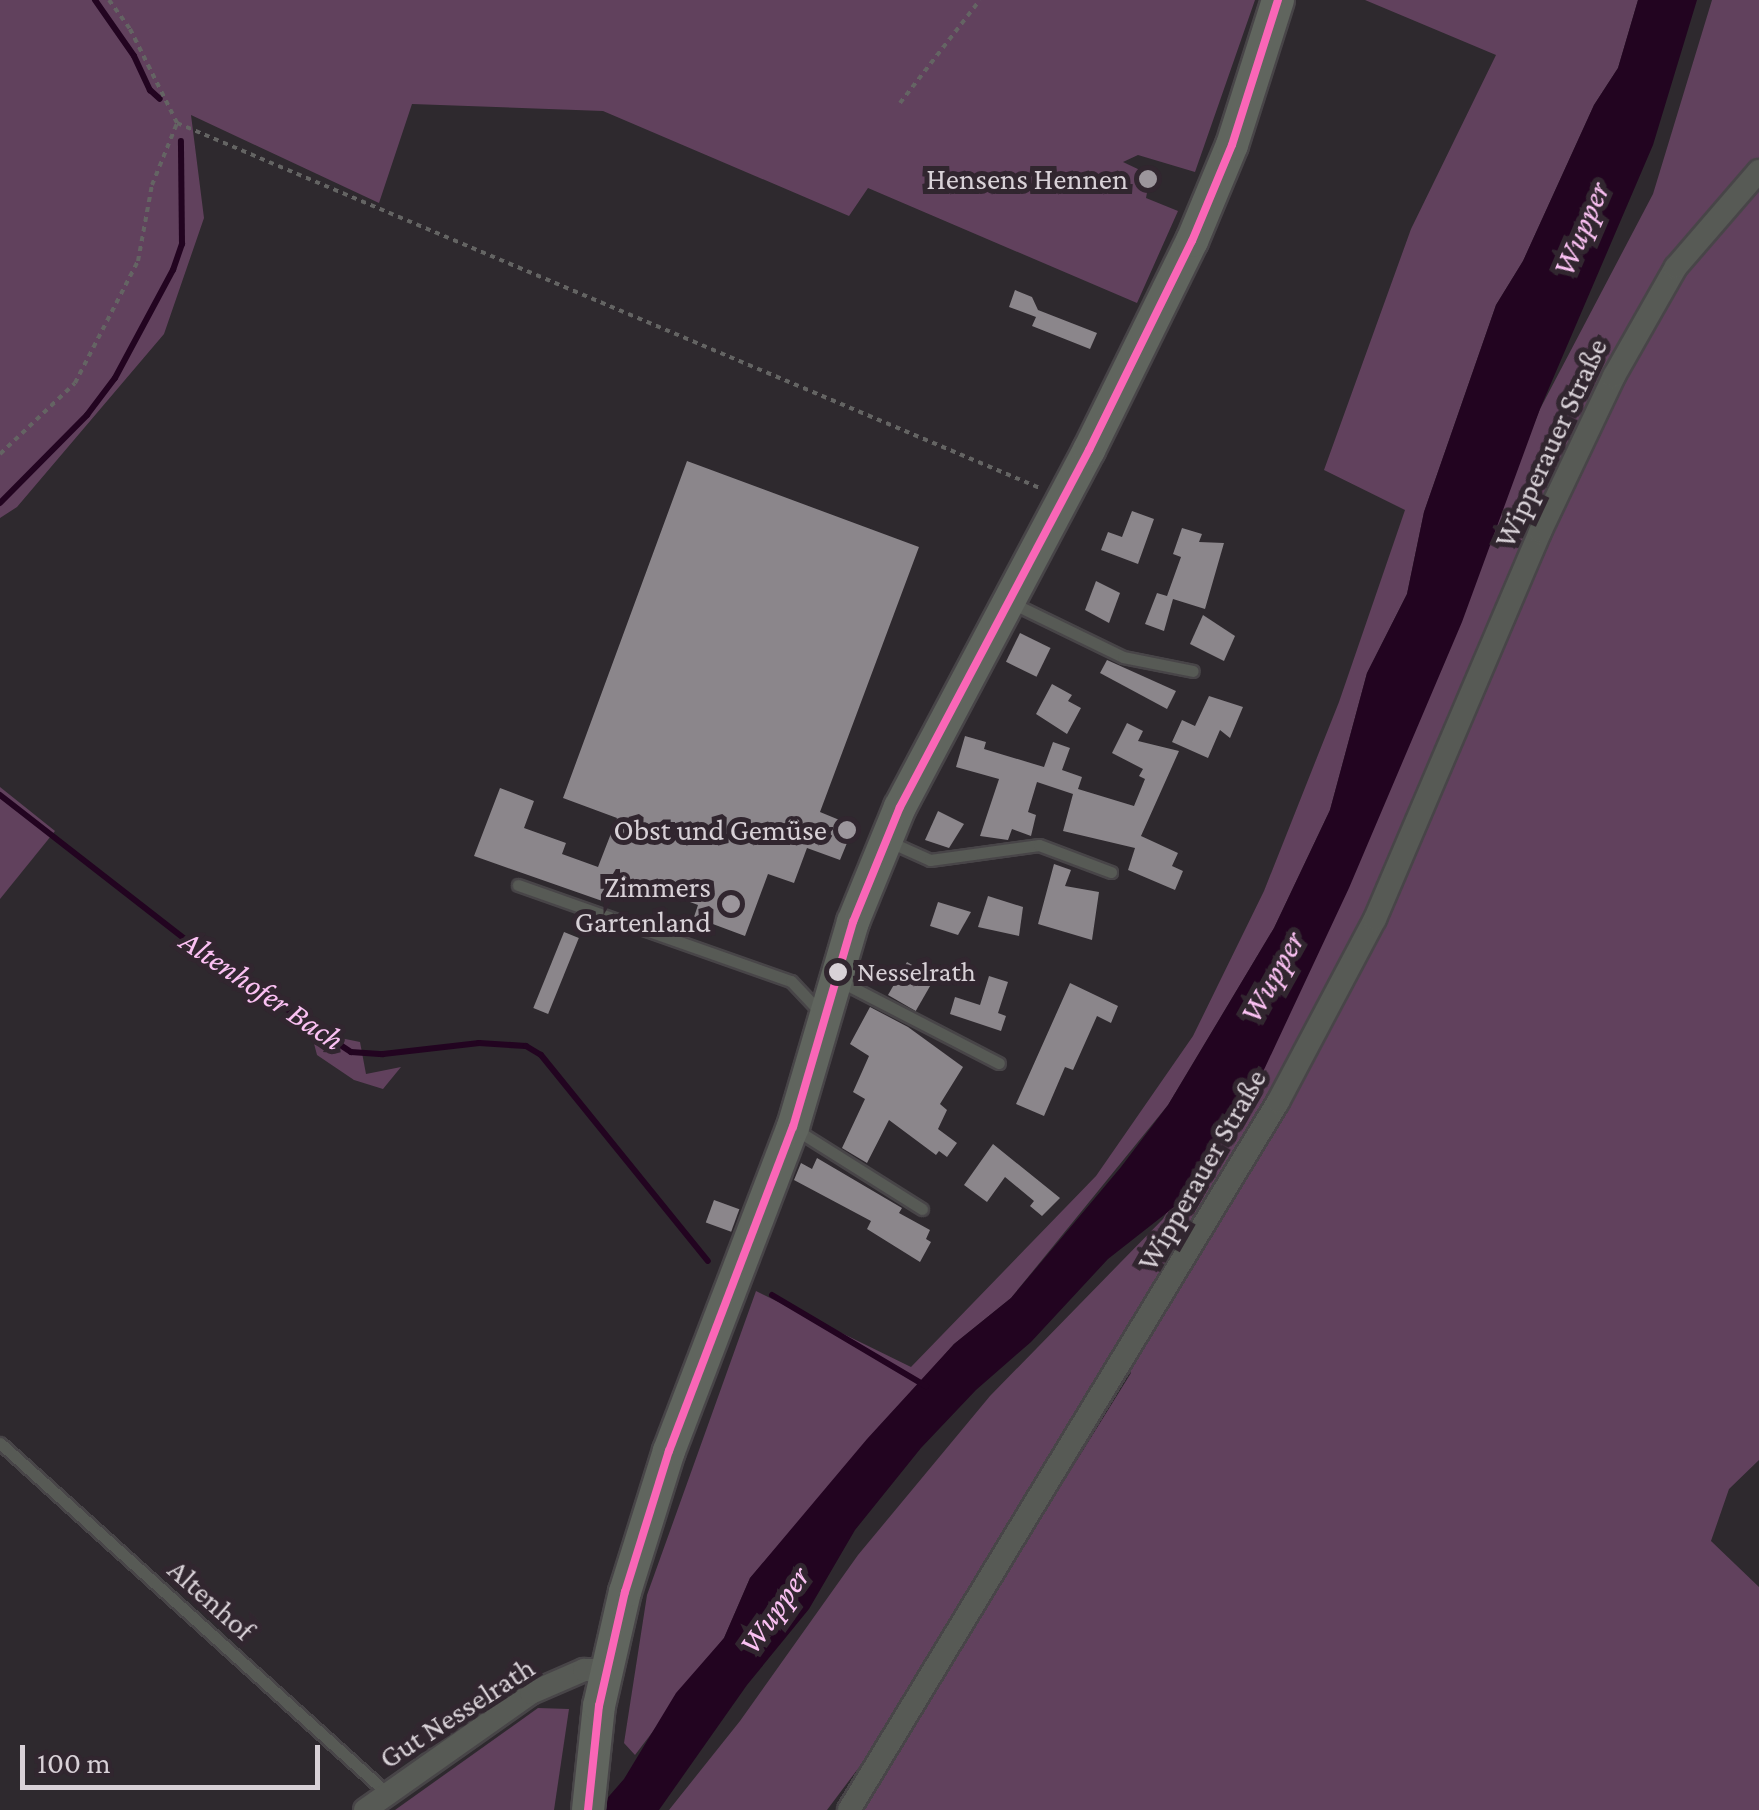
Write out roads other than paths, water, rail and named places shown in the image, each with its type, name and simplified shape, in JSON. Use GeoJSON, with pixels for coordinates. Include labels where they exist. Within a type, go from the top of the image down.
{"type":"FeatureCollection","features":[{"type":"Feature","properties":{"kind":"main road"},"geometry":{"type":"LineString","coordinates":[[588,1810],[599,1706],[595,1670],[669,1451],[792,1127],[834,978],[887,840],[1192,242],[1232,144],[1278,0]]}},
{"type":"Feature","properties":{"kind":"street","name":"Wipperauer Straße"},"geometry":{"type":"LineString","coordinates":[[850,1810],[1278,1102],[1375,919],[1548,516],[1622,361],[1676,266],[1759,171]]}},
{"type":"Feature","properties":{"kind":"street","name":"Gut Nesselrath"},"geometry":{"type":"LineString","coordinates":[[365,1810],[531,1692],[595,1670]]}},
{"type":"Feature","properties":{"kind":"lane"},"geometry":{"type":"LineString","coordinates":[[1008,601],[1123,657],[1193,671]]}},
{"type":"Feature","properties":{"kind":"lane"},"geometry":{"type":"LineString","coordinates":[[887,840],[930,860],[1039,845],[1111,872]]}},
{"type":"Feature","properties":{"kind":"lane"},"geometry":{"type":"LineString","coordinates":[[518,886],[791,981],[824,1016]]}},
{"type":"Feature","properties":{"kind":"lane"},"geometry":{"type":"LineString","coordinates":[[834,978],[999,1063]]}},
{"type":"Feature","properties":{"kind":"lane"},"geometry":{"type":"LineString","coordinates":[[792,1127],[922,1209]]}},
{"type":"Feature","properties":{"kind":"lane","name":"Altenhof"},"geometry":{"type":"LineString","coordinates":[[0,1443],[388,1794]]}},
{"type":"Feature","properties":{"kind":"water","name":"Wupper"},"geometry":{"type":"Polygon","coordinates":[[[1638,0],[1697,0],[1653,145],[1540,409],[1462,622],[1349,888],[1262,1074],[1187,1197],[1108,1259],[1031,1342],[976,1390],[921,1448],[855,1530],[809,1609],[747,1685],[659,1810],[597,1810],[624,1779],[676,1693],[724,1638],[750,1578],[867,1439],[954,1344],[1011,1298],[1121,1167],[1168,1105],[1274,928],[1330,810],[1367,673],[1407,594],[1424,512],[1496,305],[1523,261],[1594,105],[1618,68],[1638,0]]]}},
{"type":"Feature","properties":{"kind":"waterway"},"geometry":{"type":"LineString","coordinates":[[95,0],[134,56],[150,90],[160,99]]}},
{"type":"Feature","properties":{"kind":"waterway"},"geometry":{"type":"LineString","coordinates":[[0,503],[87,415],[115,378],[173,270],[182,244],[181,141]]}},
{"type":"Feature","properties":{"kind":"waterway","name":"Altenhofer Bach"},"geometry":{"type":"LineString","coordinates":[[0,795],[211,959],[351,1052],[383,1054],[479,1043],[526,1046],[541,1055],[708,1261]]}},
{"type":"Feature","properties":{"kind":"waterway","name":"Altenhofer Bach"},"geometry":{"type":"LineString","coordinates":[[772,1295],[926,1386]]}},
{"type":"Feature","properties":{"kind":"place","name":"Hensens Hennen"},"geometry":{"type":"Point","coordinates":[1148,179]}},
{"type":"Feature","properties":{"kind":"place","name":"Obst und Gemüse"},"geometry":{"type":"Point","coordinates":[847,830]}},
{"type":"Feature","properties":{"kind":"place","name":"Zimmers Gartenland"},"geometry":{"type":"Point","coordinates":[731,904]}},
{"type":"Feature","properties":{"kind":"place","name":"Nesselrath"},"geometry":{"type":"Point","coordinates":[838,972]}}]}
